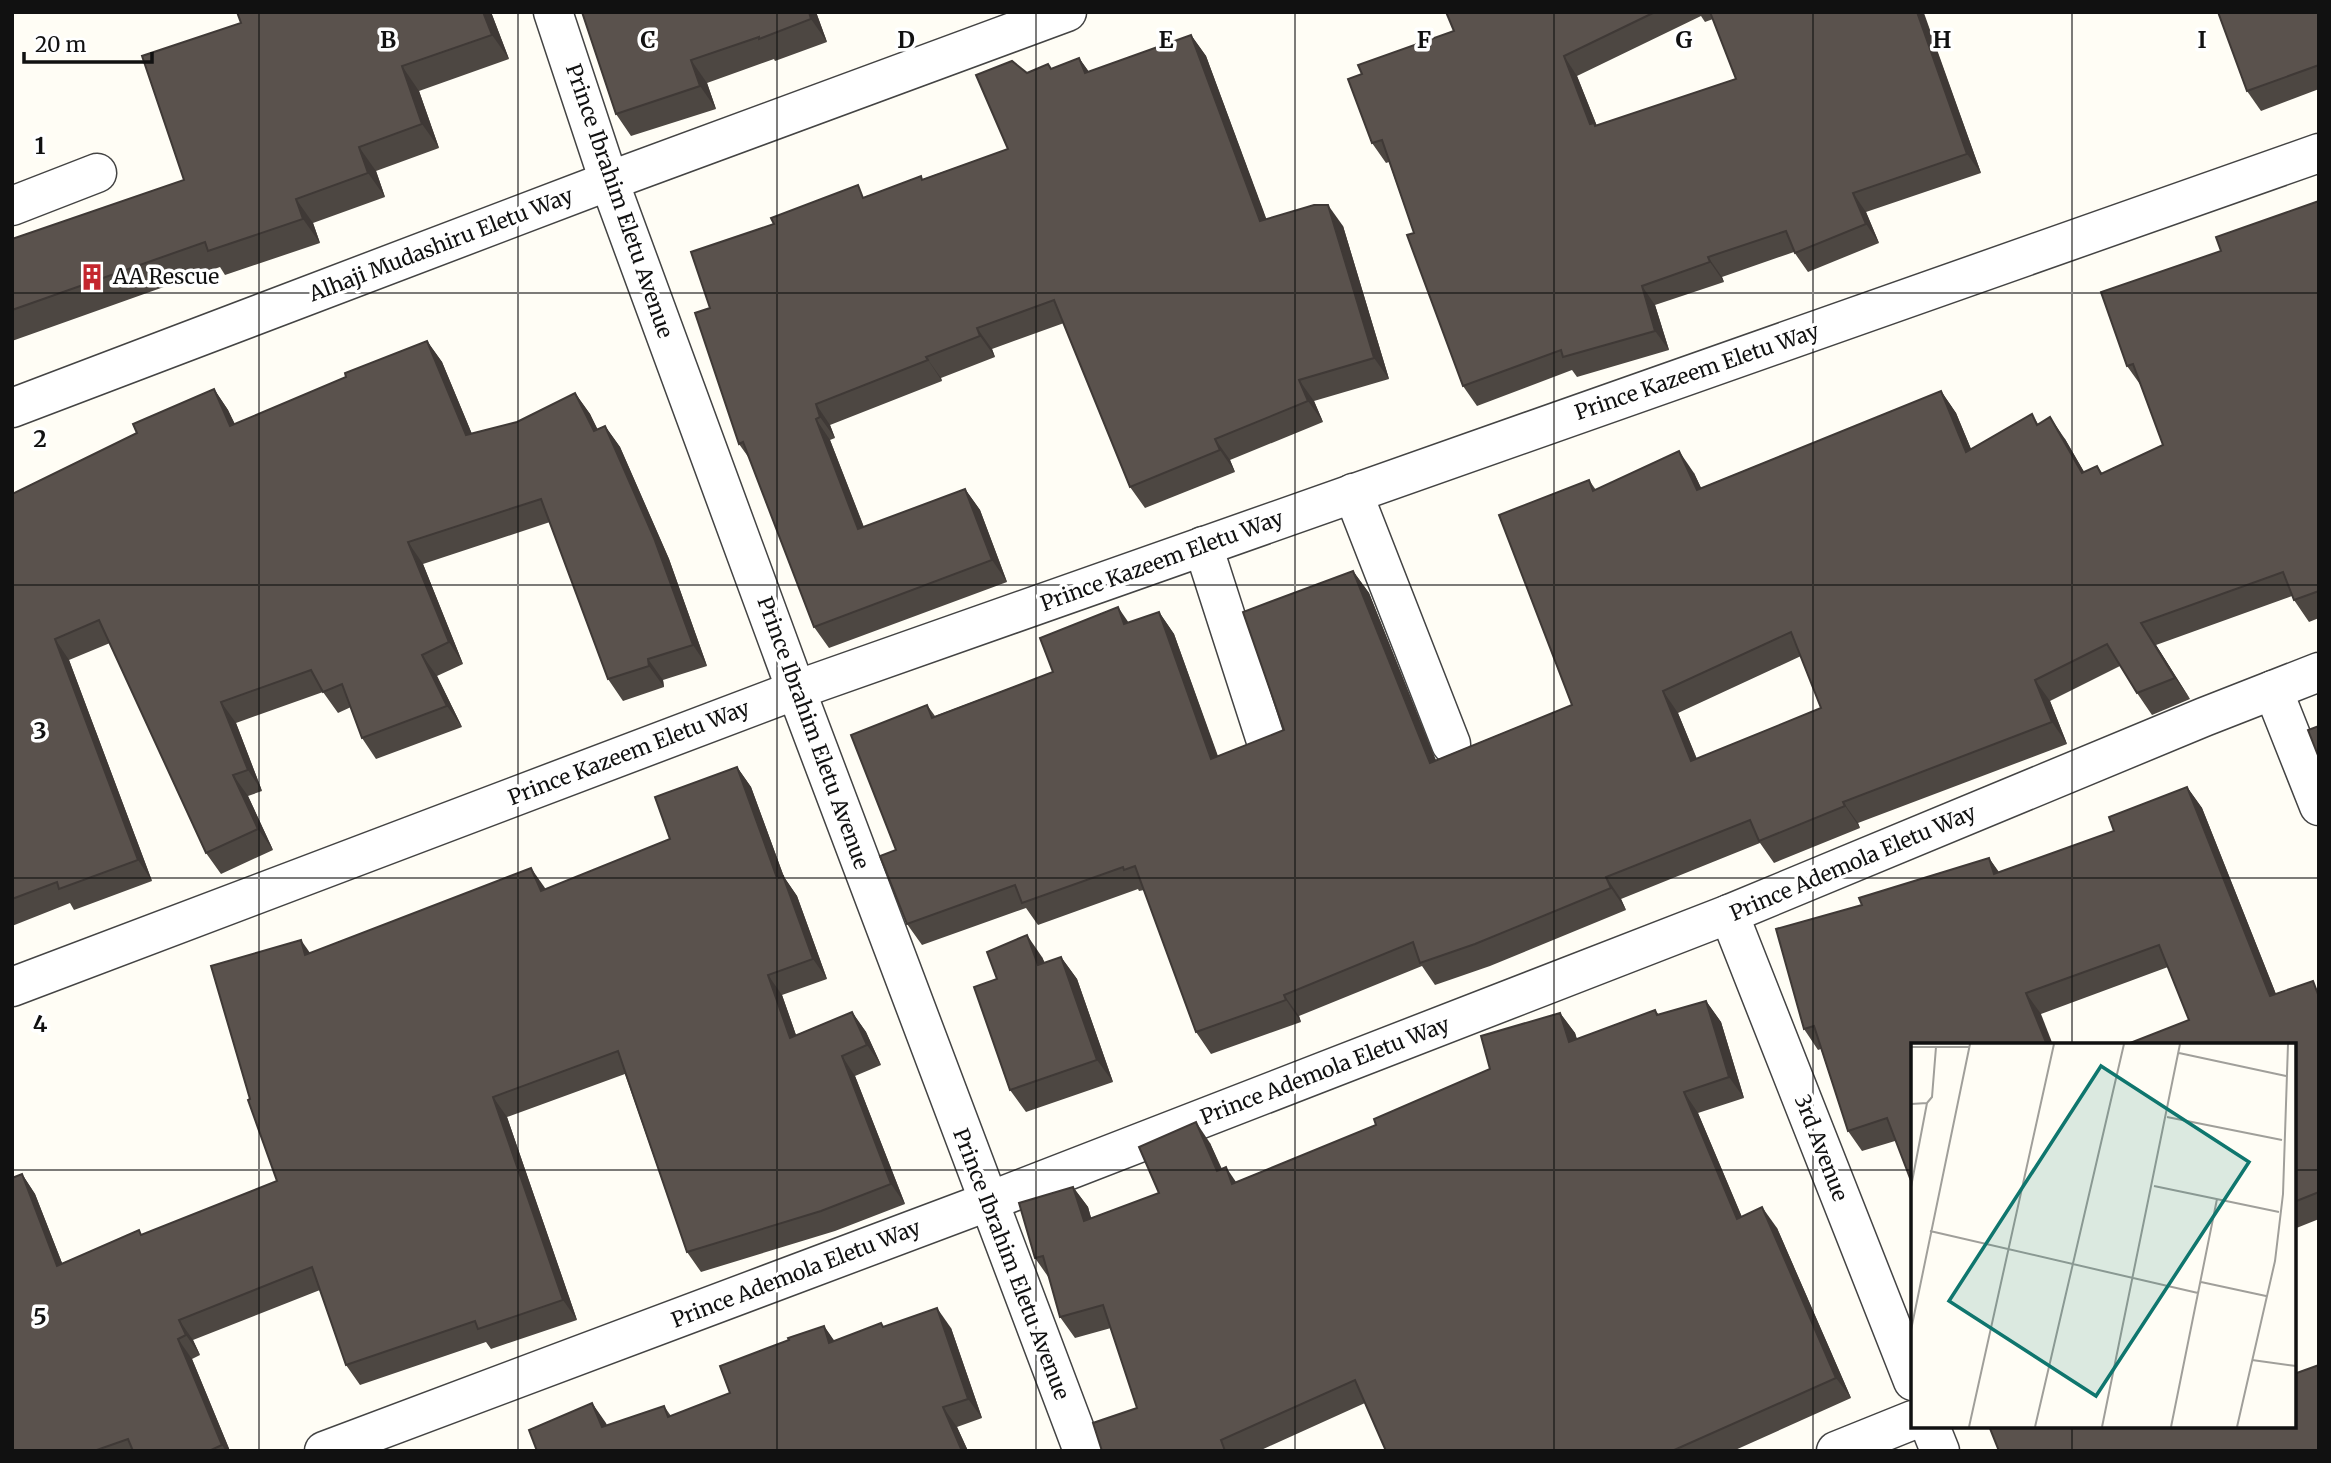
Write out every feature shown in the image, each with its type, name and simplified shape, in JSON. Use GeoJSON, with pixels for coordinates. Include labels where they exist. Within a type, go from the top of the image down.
{"type":"FeatureCollection","features":[{"type":"Feature","properties":{"kind":"street","name":"Prince Ibrahim Eletu Avenue"},"geometry":{"type":"LineString","coordinates":[[553,12],[609,181],[796,690],[1083,1451]]}},
{"type":"Feature","properties":{"kind":"street","name":"Alhaji Mudashiru Eletu Way"},"geometry":{"type":"LineString","coordinates":[[12,408],[609,181],[1067,12]]}},
{"type":"Feature","properties":{"kind":"street","name":"Prince Kazeem Eletu Way"},"geometry":{"type":"LineString","coordinates":[[12,987],[796,690],[2319,153]]}},
{"type":"Feature","properties":{"kind":"street"},"geometry":{"type":"LineString","coordinates":[[12,206],[97,173]]}},
{"type":"Feature","properties":{"kind":"street"},"geometry":{"type":"LineString","coordinates":[[1353,493],[1451,744]]}},
{"type":"Feature","properties":{"kind":"street"},"geometry":{"type":"LineString","coordinates":[[1203,546],[1265,738]]}},
{"type":"Feature","properties":{"kind":"street","name":"Prince Ademola Eletu Way"},"geometry":{"type":"LineString","coordinates":[[324,1451],[987,1202],[1730,914],[2319,672]]}},
{"type":"Feature","properties":{"kind":"street"},"geometry":{"type":"LineString","coordinates":[[2273,690],[2319,806]]}},
{"type":"Feature","properties":{"kind":"street","name":"3rd Avenue"},"geometry":{"type":"LineString","coordinates":[[1730,914],[1911,1376]]}},
{"type":"Feature","properties":{"kind":"street"},"geometry":{"type":"LineString","coordinates":[[1836,1451],[1911,1421]]}},
{"type":"Feature","properties":{"kind":"street"},"geometry":{"type":"LineString","coordinates":[[1931,1428],[1940,1451]]}},
{"type":"Feature","properties":{"kind":"building"},"geometry":{"type":"Polygon","coordinates":[[[237,12],[483,12],[492,35],[402,66],[422,124],[359,147],[368,173],[296,199],[303,219],[208,251],[205,242],[12,310],[12,239],[184,180],[142,56],[241,23],[237,12]]]}},
{"type":"Feature","properties":{"kind":"building"},"geometry":{"type":"Polygon","coordinates":[[[582,12],[809,12],[811,19],[759,39],[691,60],[700,86],[616,114],[582,12]]]}},
{"type":"Feature","properties":{"kind":"building"},"geometry":{"type":"Polygon","coordinates":[[[1446,12],[1655,12],[1564,56],[1590,124],[1594,123],[1595,126],[1736,79],[1710,12],[1917,12],[1967,154],[1853,193],[1866,224],[1795,253],[1786,231],[1708,257],[1710,262],[1642,286],[1655,331],[1563,357],[1561,350],[1463,386],[1407,235],[1414,233],[1382,140],[1372,143],[1348,79],[1362,74],[1358,65],[1454,31],[1446,12]]]}},
{"type":"Feature","properties":{"kind":"building"},"geometry":{"type":"Polygon","coordinates":[[[2218,12],[2319,12],[2319,65],[2247,91],[2218,12]]]}},
{"type":"Feature","properties":{"kind":"building"},"geometry":{"type":"Polygon","coordinates":[[[1191,35],[1260,221],[1314,205],[1328,205],[1374,358],[1299,380],[1308,401],[1215,439],[1220,450],[1130,487],[1054,300],[977,328],[980,336],[926,357],[928,360],[816,404],[820,417],[816,419],[858,529],[965,489],[992,560],[814,627],[743,442],[739,444],[695,313],[710,308],[691,252],[774,224],[771,218],[858,185],[863,198],[921,176],[922,180],[1008,149],[976,75],[1012,61],[1027,73],[1048,64],[1051,69],[1079,58],[1085,73],[1191,35]]]}},
{"type":"Feature","properties":{"kind":"building"},"geometry":{"type":"Polygon","coordinates":[[[2319,201],[2319,591],[2294,600],[2283,572],[2141,623],[2175,678],[2137,693],[2107,644],[2035,680],[2052,722],[1843,802],[1845,806],[1759,841],[1750,820],[1606,877],[1611,888],[1475,944],[1420,963],[1413,942],[1284,995],[1286,1000],[1196,1032],[1135,866],[1124,870],[1123,867],[1022,903],[1015,885],[907,924],[880,856],[896,850],[851,735],[927,705],[932,718],[1053,672],[1040,638],[1118,607],[1124,624],[1159,612],[1211,759],[1284,730],[1243,612],[1353,571],[1430,763],[1572,705],[1499,515],[1589,480],[1593,491],[1679,451],[1697,490],[1941,391],[1966,452],[2032,414],[2037,425],[2050,417],[2082,473],[2097,466],[2101,474],[2163,445],[2133,364],[2127,366],[2101,292],[2221,251],[2216,237],[2319,201]],[[1791,632],[1663,691],[1691,761],[1821,708],[1791,632]]]}},
{"type":"Feature","properties":{"kind":"building"},"geometry":{"type":"Polygon","coordinates":[[[427,341],[466,435],[517,422],[575,393],[594,431],[605,426],[654,538],[693,645],[648,659],[649,666],[608,679],[541,499],[408,542],[449,642],[422,655],[447,706],[362,738],[342,684],[323,692],[311,670],[221,702],[248,770],[233,775],[258,829],[206,853],[99,620],[55,639],[138,860],[59,889],[57,882],[12,899],[12,494],[137,433],[133,424],[214,389],[230,426],[346,377],[345,373],[427,341]]]}},
{"type":"Feature","properties":{"kind":"building"},"geometry":{"type":"Polygon","coordinates":[[[2319,726],[2319,758],[2308,730],[2319,726]]]}},
{"type":"Feature","properties":{"kind":"building"},"geometry":{"type":"Polygon","coordinates":[[[737,767],[777,878],[783,876],[813,959],[768,975],[790,1038],[852,1012],[867,1045],[842,1056],[891,1184],[821,1211],[687,1252],[618,1051],[493,1097],[563,1300],[478,1329],[475,1321],[346,1365],[312,1267],[179,1320],[186,1335],[178,1339],[222,1445],[209,1451],[133,1451],[128,1439],[94,1451],[12,1451],[12,1178],[22,1174],[57,1266],[139,1230],[141,1235],[277,1181],[248,1100],[250,1099],[211,966],[301,940],[305,955],[531,868],[541,891],[670,839],[655,797],[737,767]]]}},
{"type":"Feature","properties":{"kind":"building"},"geometry":{"type":"Polygon","coordinates":[[[2187,787],[2270,996],[2313,981],[2319,997],[2319,1192],[2296,1201],[2296,1043],[2130,1043],[2189,1020],[2159,945],[2026,993],[2046,1043],[1911,1043],[1911,1181],[1887,1118],[1848,1131],[1814,1026],[1804,1029],[1776,929],[1862,905],[1859,898],[1989,858],[1994,874],[2114,831],[2109,817],[2187,787]]]}},
{"type":"Feature","properties":{"kind":"building"},"geometry":{"type":"Polygon","coordinates":[[[1027,935],[1038,965],[1061,957],[1097,1060],[1010,1090],[974,987],[997,979],[987,952],[1027,935]]]}},
{"type":"Feature","properties":{"kind":"building"},"geometry":{"type":"Polygon","coordinates":[[[1706,1001],[1729,1077],[1684,1092],[1737,1219],[1762,1207],[1836,1378],[1672,1451],[1386,1451],[1355,1380],[1221,1440],[1225,1451],[1102,1451],[1093,1423],[1137,1408],[1103,1305],[1060,1317],[1043,1256],[1035,1258],[1019,1203],[1073,1187],[1084,1221],[1159,1193],[1139,1147],[1196,1122],[1217,1171],[1226,1167],[1232,1184],[1376,1125],[1374,1119],[1490,1069],[1481,1036],[1560,1013],[1569,1042],[1655,1010],[1657,1015],[1706,1001]]]}},
{"type":"Feature","properties":{"kind":"building"},"geometry":{"type":"Polygon","coordinates":[[[937,1308],[968,1399],[943,1407],[962,1451],[537,1451],[529,1430],[592,1403],[602,1427],[664,1406],[668,1417],[730,1393],[720,1366],[789,1340],[788,1338],[824,1326],[829,1343],[881,1323],[883,1327],[937,1308]]]}},
{"type":"Feature","properties":{"kind":"building"},"geometry":{"type":"Polygon","coordinates":[[[2319,1365],[2319,1451],[1999,1451],[1990,1428],[2296,1428],[2296,1373],[2319,1365]]]}},
{"type":"Feature","properties":{"kind":"place","name":"AA Rescue"},"geometry":{"type":"Point","coordinates":[92,277]}}]}
